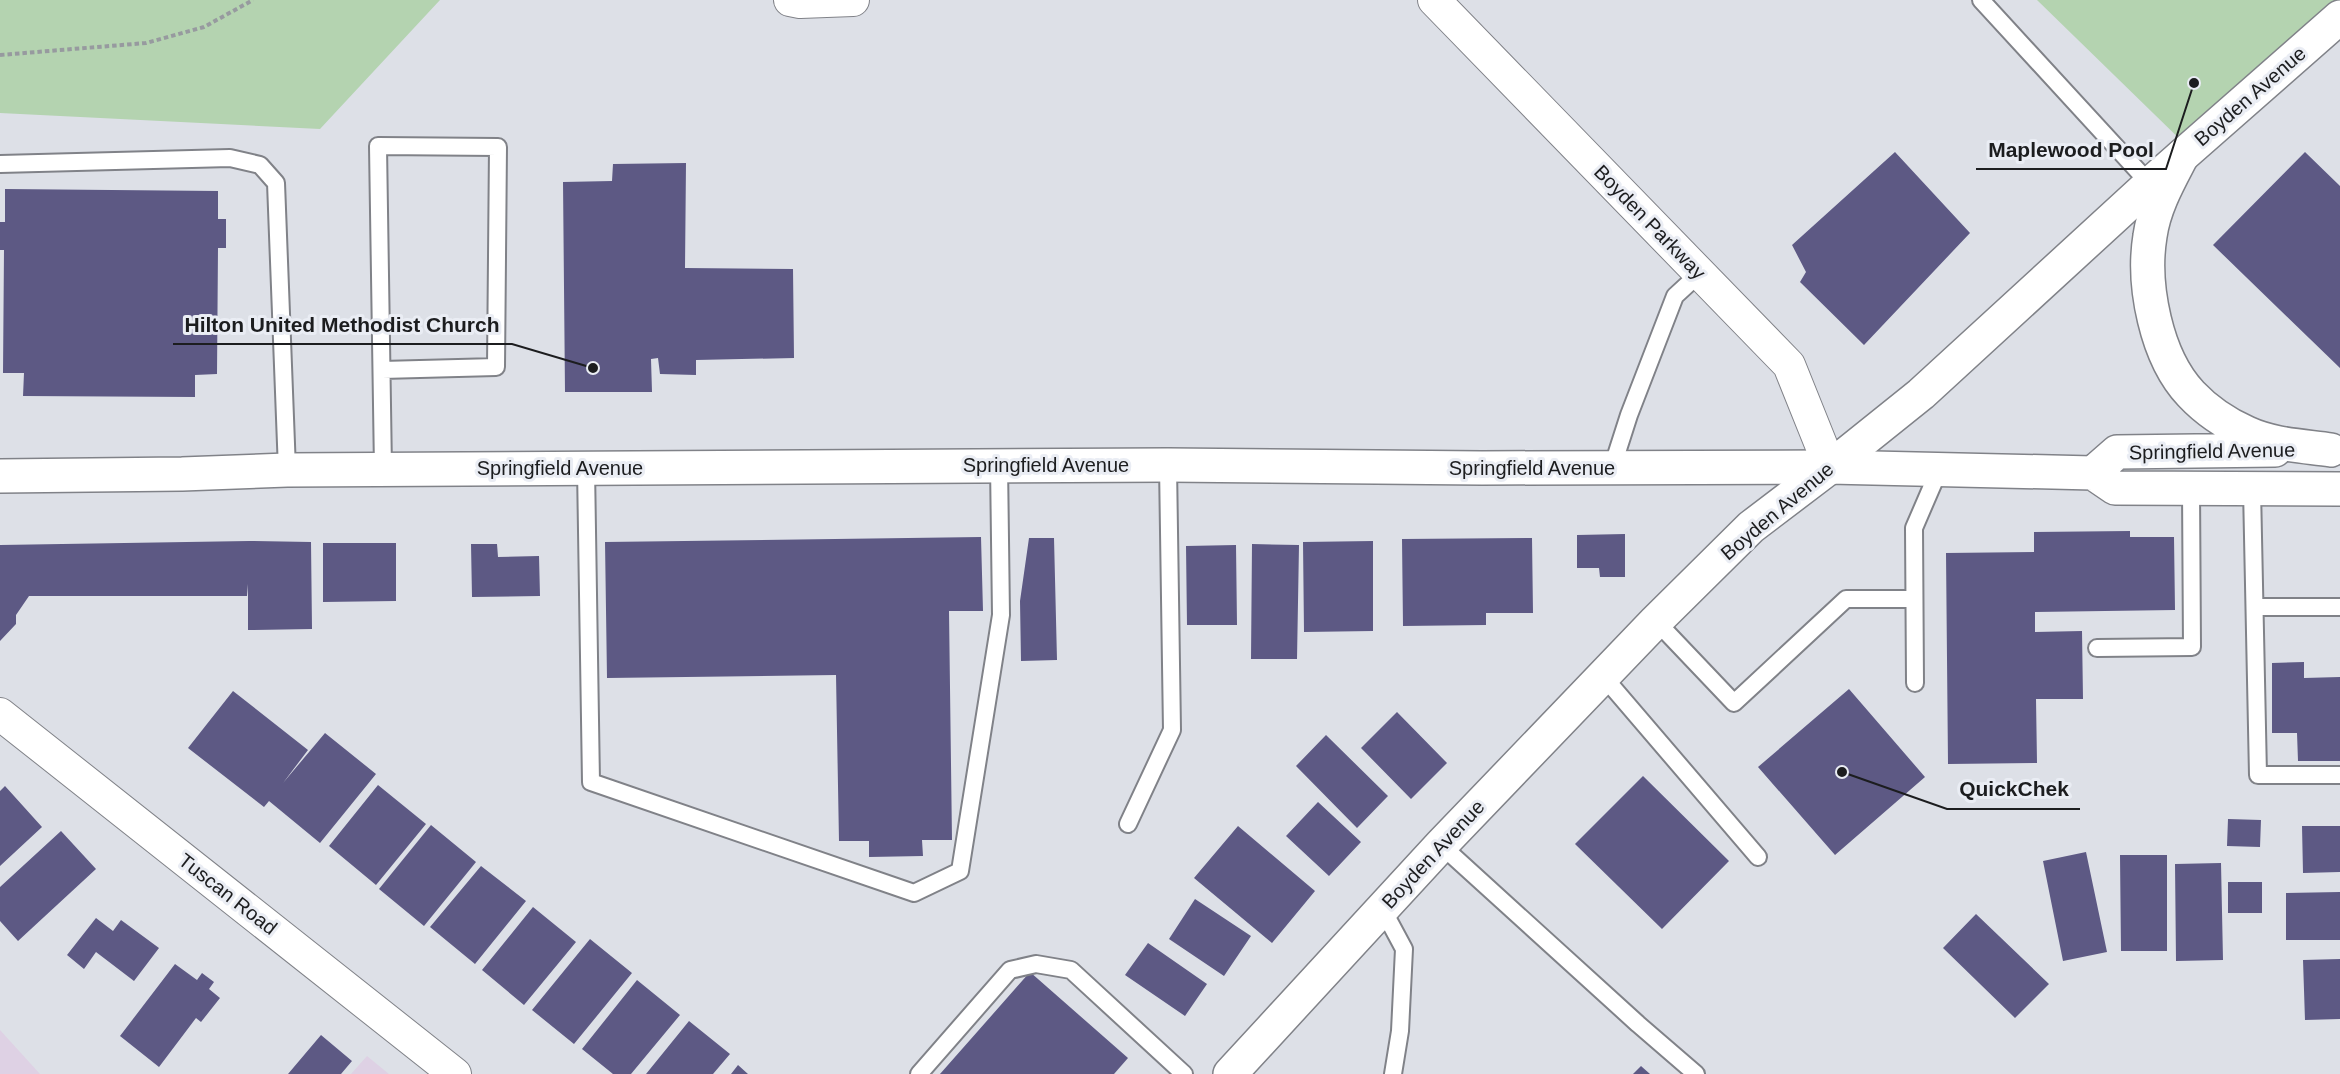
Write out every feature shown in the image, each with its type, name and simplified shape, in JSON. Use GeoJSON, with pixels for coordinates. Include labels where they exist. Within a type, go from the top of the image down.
{"type":"FeatureCollection","features":[{"type":"Feature","properties":{"kind":"main road","name":"Boyden Avenue"},"geometry":{"type":"LineString","coordinates":[[1230,1074],[1441,845],[1656,621],[1751,527],[1921,394],[2150,184],[2340,17]]}},
{"type":"Feature","properties":{"kind":"main road"},"geometry":{"type":"LineString","coordinates":[[2182,156],[2162,195],[2150,235],[2147,277],[2153,318],[2168,358],[2190,393],[2212,413],[2248,434],[2280,443],[2336,450]]}},
{"type":"Feature","properties":{"kind":"main road","name":"Springfield Avenue"},"geometry":{"type":"LineString","coordinates":[[2093,473],[2117,452],[2336,450]]}},
{"type":"Feature","properties":{"kind":"main road","name":"Springfield Avenue"},"geometry":{"type":"LineString","coordinates":[[0,476],[182,474],[287,470],[999,465],[1830,467],[2093,473],[2115,488],[2340,489]]}},
{"type":"Feature","properties":{"kind":"street"},"geometry":{"type":"LineString","coordinates":[[790,0],[800,2],[853,0]]}},
{"type":"Feature","properties":{"kind":"street","name":"Boyden Parkway"},"geometry":{"type":"LineString","coordinates":[[1434,0],[1789,365],[1830,467]]}},
{"type":"Feature","properties":{"kind":"street","name":"Tuscan Road"},"geometry":{"type":"LineString","coordinates":[[0,714],[455,1074]]}},
{"type":"Feature","properties":{"kind":"lane"},"geometry":{"type":"LineString","coordinates":[[1981,0],[2150,184]]}},
{"type":"Feature","properties":{"kind":"lane"},"geometry":{"type":"LineString","coordinates":[[382,370],[496,367],[498,147],[378,146],[383,469]]}},
{"type":"Feature","properties":{"kind":"lane"},"geometry":{"type":"LineString","coordinates":[[0,164],[230,158],[260,165],[276,183],[287,470]]}},
{"type":"Feature","properties":{"kind":"lane"},"geometry":{"type":"LineString","coordinates":[[1612,468],[1629,416],[1675,296],[1700,273]]}},
{"type":"Feature","properties":{"kind":"lane"},"geometry":{"type":"LineString","coordinates":[[586,468],[591,782],[914,893],[960,871],[1002,615],[999,465]]}},
{"type":"Feature","properties":{"kind":"lane"},"geometry":{"type":"LineString","coordinates":[[1128,824],[1172,730],[1167,465]]}},
{"type":"Feature","properties":{"kind":"lane"},"geometry":{"type":"LineString","coordinates":[[1915,683],[1914,528],[1939,470]]}},
{"type":"Feature","properties":{"kind":"lane"},"geometry":{"type":"LineString","coordinates":[[2097,648],[2192,647],[2191,489]]}},
{"type":"Feature","properties":{"kind":"lane"},"geometry":{"type":"LineString","coordinates":[[2252,489],[2258,775],[2340,775]]}},
{"type":"Feature","properties":{"kind":"lane"},"geometry":{"type":"LineString","coordinates":[[1656,621],[1734,703],[1846,599],[1914,599]]}},
{"type":"Feature","properties":{"kind":"lane"},"geometry":{"type":"LineString","coordinates":[[2256,607],[2340,607]]}},
{"type":"Feature","properties":{"kind":"lane"},"geometry":{"type":"LineString","coordinates":[[1603,676],[1758,857]]}},
{"type":"Feature","properties":{"kind":"lane"},"geometry":{"type":"LineString","coordinates":[[1441,845],[1696,1074]]}},
{"type":"Feature","properties":{"kind":"lane"},"geometry":{"type":"LineString","coordinates":[[1382,908],[1404,949],[1400,1031],[1394,1074]]}},
{"type":"Feature","properties":{"kind":"lane"},"geometry":{"type":"LineString","coordinates":[[919,1074],[1010,970],[1036,964],[1071,970],[1184,1074]]}},
{"type":"Feature","properties":{"kind":"path"},"geometry":{"type":"LineString","coordinates":[[0,55],[146,43],[204,27],[253,0]]}},
{"type":"Feature","properties":{"kind":"shaded area"},"geometry":{"type":"Polygon","coordinates":[[[0,1030],[40,1074],[0,1074],[0,1030]]]}},
{"type":"Feature","properties":{"kind":"shaded area"},"geometry":{"type":"Polygon","coordinates":[[[367,1056],[389,1074],[351,1074],[367,1056]]]}},
{"type":"Feature","properties":{"kind":"green space"},"geometry":{"type":"Polygon","coordinates":[[[0,0],[440,0],[320,129],[0,113],[0,0]]]}},
{"type":"Feature","properties":{"kind":"green space"},"geometry":{"type":"Polygon","coordinates":[[[2037,0],[2340,0],[2340,15],[2192,151],[2037,0]]]}},
{"type":"Feature","properties":{"kind":"building"},"geometry":{"type":"Polygon","coordinates":[[[1895,152],[1970,233],[1864,345],[1800,282],[1806,272],[1792,245],[1895,152]]]}},
{"type":"Feature","properties":{"kind":"building"},"geometry":{"type":"Polygon","coordinates":[[[2305,152],[2340,186],[2340,368],[2213,245],[2305,152]]]}},
{"type":"Feature","properties":{"kind":"building"},"geometry":{"type":"Polygon","coordinates":[[[686,163],[685,268],[793,269],[794,358],[696,360],[696,375],[660,374],[658,358],[651,359],[652,392],[565,392],[563,182],[612,181],[613,164],[686,163]]]}},
{"type":"Feature","properties":{"kind":"building"},"geometry":{"type":"Polygon","coordinates":[[[5,189],[218,191],[218,219],[226,219],[226,248],[218,248],[217,374],[195,375],[195,397],[23,396],[24,373],[3,373],[4,250],[0,250],[0,222],[5,222],[5,189]]]}},
{"type":"Feature","properties":{"kind":"building"},"geometry":{"type":"Polygon","coordinates":[[[2130,531],[2130,537],[2174,537],[2175,610],[2035,612],[2035,632],[2082,631],[2083,699],[2036,699],[2037,763],[1948,764],[1946,553],[2034,552],[2034,532],[2130,531]]]}},
{"type":"Feature","properties":{"kind":"building"},"geometry":{"type":"Polygon","coordinates":[[[1625,534],[1625,577],[1600,577],[1599,568],[1577,568],[1577,535],[1625,534]]]}},
{"type":"Feature","properties":{"kind":"building"},"geometry":{"type":"Polygon","coordinates":[[[981,537],[983,611],[949,611],[952,840],[922,840],[923,856],[869,857],[869,841],[839,841],[836,675],[607,678],[605,542],[981,537]]]}},
{"type":"Feature","properties":{"kind":"building"},"geometry":{"type":"Polygon","coordinates":[[[1029,538],[1054,538],[1057,660],[1021,661],[1020,601],[1029,538]]]}},
{"type":"Feature","properties":{"kind":"building"},"geometry":{"type":"Polygon","coordinates":[[[1532,538],[1533,613],[1486,613],[1486,625],[1403,626],[1402,539],[1532,538]]]}},
{"type":"Feature","properties":{"kind":"building"},"geometry":{"type":"Polygon","coordinates":[[[1373,541],[1373,631],[1304,632],[1303,542],[1373,541]]]}},
{"type":"Feature","properties":{"kind":"building"},"geometry":{"type":"Polygon","coordinates":[[[311,542],[312,629],[248,630],[248,584],[247,596],[29,596],[16,615],[16,624],[0,641],[0,545],[311,542]]]}},
{"type":"Feature","properties":{"kind":"building"},"geometry":{"type":"Polygon","coordinates":[[[323,543],[396,543],[396,601],[323,602],[323,543]]]}},
{"type":"Feature","properties":{"kind":"building"},"geometry":{"type":"Polygon","coordinates":[[[471,544],[497,544],[498,557],[539,556],[540,596],[472,597],[471,544]]]}},
{"type":"Feature","properties":{"kind":"building"},"geometry":{"type":"Polygon","coordinates":[[[1252,544],[1299,545],[1297,659],[1251,659],[1252,544]]]}},
{"type":"Feature","properties":{"kind":"building"},"geometry":{"type":"Polygon","coordinates":[[[1236,545],[1237,625],[1187,625],[1186,546],[1236,545]]]}},
{"type":"Feature","properties":{"kind":"building"},"geometry":{"type":"Polygon","coordinates":[[[2304,662],[2304,678],[2340,677],[2340,761],[2298,761],[2297,733],[2272,733],[2272,663],[2304,662]]]}},
{"type":"Feature","properties":{"kind":"building"},"geometry":{"type":"Polygon","coordinates":[[[1849,689],[1925,777],[1835,855],[1758,767],[1849,689]]]}},
{"type":"Feature","properties":{"kind":"building"},"geometry":{"type":"Polygon","coordinates":[[[233,691],[308,750],[283,783],[325,733],[376,774],[320,843],[269,801],[264,807],[188,748],[233,691]]]}},
{"type":"Feature","properties":{"kind":"building"},"geometry":{"type":"Polygon","coordinates":[[[1397,712],[1447,763],[1411,799],[1361,748],[1397,712]]]}},
{"type":"Feature","properties":{"kind":"building"},"geometry":{"type":"Polygon","coordinates":[[[1326,735],[1388,796],[1357,828],[1296,766],[1326,735]]]}},
{"type":"Feature","properties":{"kind":"building"},"geometry":{"type":"Polygon","coordinates":[[[1643,776],[1729,861],[1662,929],[1575,844],[1643,776]]]}},
{"type":"Feature","properties":{"kind":"building"},"geometry":{"type":"Polygon","coordinates":[[[378,785],[426,824],[376,885],[329,846],[378,785]]]}},
{"type":"Feature","properties":{"kind":"building"},"geometry":{"type":"Polygon","coordinates":[[[5,786],[42,827],[0,866],[0,791],[5,786]]]}},
{"type":"Feature","properties":{"kind":"building"},"geometry":{"type":"Polygon","coordinates":[[[1318,802],[1361,842],[1329,876],[1286,836],[1318,802]]]}},
{"type":"Feature","properties":{"kind":"building"},"geometry":{"type":"Polygon","coordinates":[[[2228,819],[2261,820],[2260,847],[2227,846],[2228,819]]]}},
{"type":"Feature","properties":{"kind":"building"},"geometry":{"type":"Polygon","coordinates":[[[431,825],[476,862],[424,926],[379,889],[431,825]]]}},
{"type":"Feature","properties":{"kind":"building"},"geometry":{"type":"Polygon","coordinates":[[[1238,826],[1315,891],[1272,943],[1194,878],[1238,826]]]}},
{"type":"Feature","properties":{"kind":"building"},"geometry":{"type":"Polygon","coordinates":[[[2302,826],[2340,826],[2340,872],[2303,873],[2302,826]]]}},
{"type":"Feature","properties":{"kind":"building"},"geometry":{"type":"Polygon","coordinates":[[[61,831],[96,869],[18,941],[0,921],[0,887],[61,831]]]}},
{"type":"Feature","properties":{"kind":"building"},"geometry":{"type":"Polygon","coordinates":[[[2086,852],[2107,952],[2063,961],[2043,861],[2086,852]]]}},
{"type":"Feature","properties":{"kind":"building"},"geometry":{"type":"Polygon","coordinates":[[[2120,855],[2167,855],[2167,951],[2121,951],[2120,855]]]}},
{"type":"Feature","properties":{"kind":"building"},"geometry":{"type":"Polygon","coordinates":[[[2221,863],[2223,960],[2176,961],[2175,864],[2221,863]]]}},
{"type":"Feature","properties":{"kind":"building"},"geometry":{"type":"Polygon","coordinates":[[[481,866],[526,901],[475,964],[430,927],[481,866]]]}},
{"type":"Feature","properties":{"kind":"building"},"geometry":{"type":"Polygon","coordinates":[[[2228,882],[2262,882],[2262,913],[2228,913],[2228,882]]]}},
{"type":"Feature","properties":{"kind":"building"},"geometry":{"type":"Polygon","coordinates":[[[2340,892],[2340,940],[2286,940],[2286,893],[2340,892]]]}},
{"type":"Feature","properties":{"kind":"building"},"geometry":{"type":"Polygon","coordinates":[[[1195,899],[1251,936],[1224,976],[1169,939],[1195,899]]]}},
{"type":"Feature","properties":{"kind":"building"},"geometry":{"type":"Polygon","coordinates":[[[533,907],[576,942],[524,1005],[482,970],[533,907]]]}},
{"type":"Feature","properties":{"kind":"building"},"geometry":{"type":"Polygon","coordinates":[[[1976,914],[2049,984],[2015,1018],[1943,948],[1976,914]]]}},
{"type":"Feature","properties":{"kind":"building"},"geometry":{"type":"Polygon","coordinates":[[[96,918],[113,931],[121,920],[159,948],[134,981],[96,952],[84,969],[67,955],[96,918]]]}},
{"type":"Feature","properties":{"kind":"building"},"geometry":{"type":"Polygon","coordinates":[[[590,939],[632,973],[574,1044],[532,1010],[590,939]]]}},
{"type":"Feature","properties":{"kind":"building"},"geometry":{"type":"Polygon","coordinates":[[[1148,943],[1207,984],[1185,1016],[1125,975],[1148,943]]]}},
{"type":"Feature","properties":{"kind":"building"},"geometry":{"type":"Polygon","coordinates":[[[2340,959],[2340,1019],[2305,1020],[2303,960],[2340,959]]]}},
{"type":"Feature","properties":{"kind":"building"},"geometry":{"type":"Polygon","coordinates":[[[175,964],[197,980],[202,973],[214,982],[209,989],[220,998],[201,1022],[196,1018],[159,1067],[120,1036],[175,964]]]}},
{"type":"Feature","properties":{"kind":"building"},"geometry":{"type":"Polygon","coordinates":[[[1030,972],[1128,1058],[1114,1074],[940,1074],[1030,972]]]}},
{"type":"Feature","properties":{"kind":"building"},"geometry":{"type":"Polygon","coordinates":[[[637,980],[680,1015],[631,1074],[613,1074],[582,1049],[637,980]]]}},
{"type":"Feature","properties":{"kind":"building"},"geometry":{"type":"Polygon","coordinates":[[[689,1021],[730,1054],[713,1074],[646,1074],[689,1021]]]}},
{"type":"Feature","properties":{"kind":"building"},"geometry":{"type":"Polygon","coordinates":[[[321,1035],[352,1061],[341,1074],[288,1074],[321,1035]]]}},
{"type":"Feature","properties":{"kind":"building"},"geometry":{"type":"Polygon","coordinates":[[[738,1065],[748,1074],[731,1074],[738,1065]]]}},
{"type":"Feature","properties":{"kind":"building"},"geometry":{"type":"Polygon","coordinates":[[[1641,1066],[1650,1074],[1633,1074],[1641,1066]]]}},
{"type":"Feature","properties":{"kind":"place","name":"Maplewood Pool"},"geometry":{"type":"Point","coordinates":[2194,83]}},
{"type":"Feature","properties":{"kind":"place","name":"Hilton United Methodist Church"},"geometry":{"type":"Point","coordinates":[593,368]}},
{"type":"Feature","properties":{"kind":"place","name":"QuickChek"},"geometry":{"type":"Point","coordinates":[1842,772]}}]}
